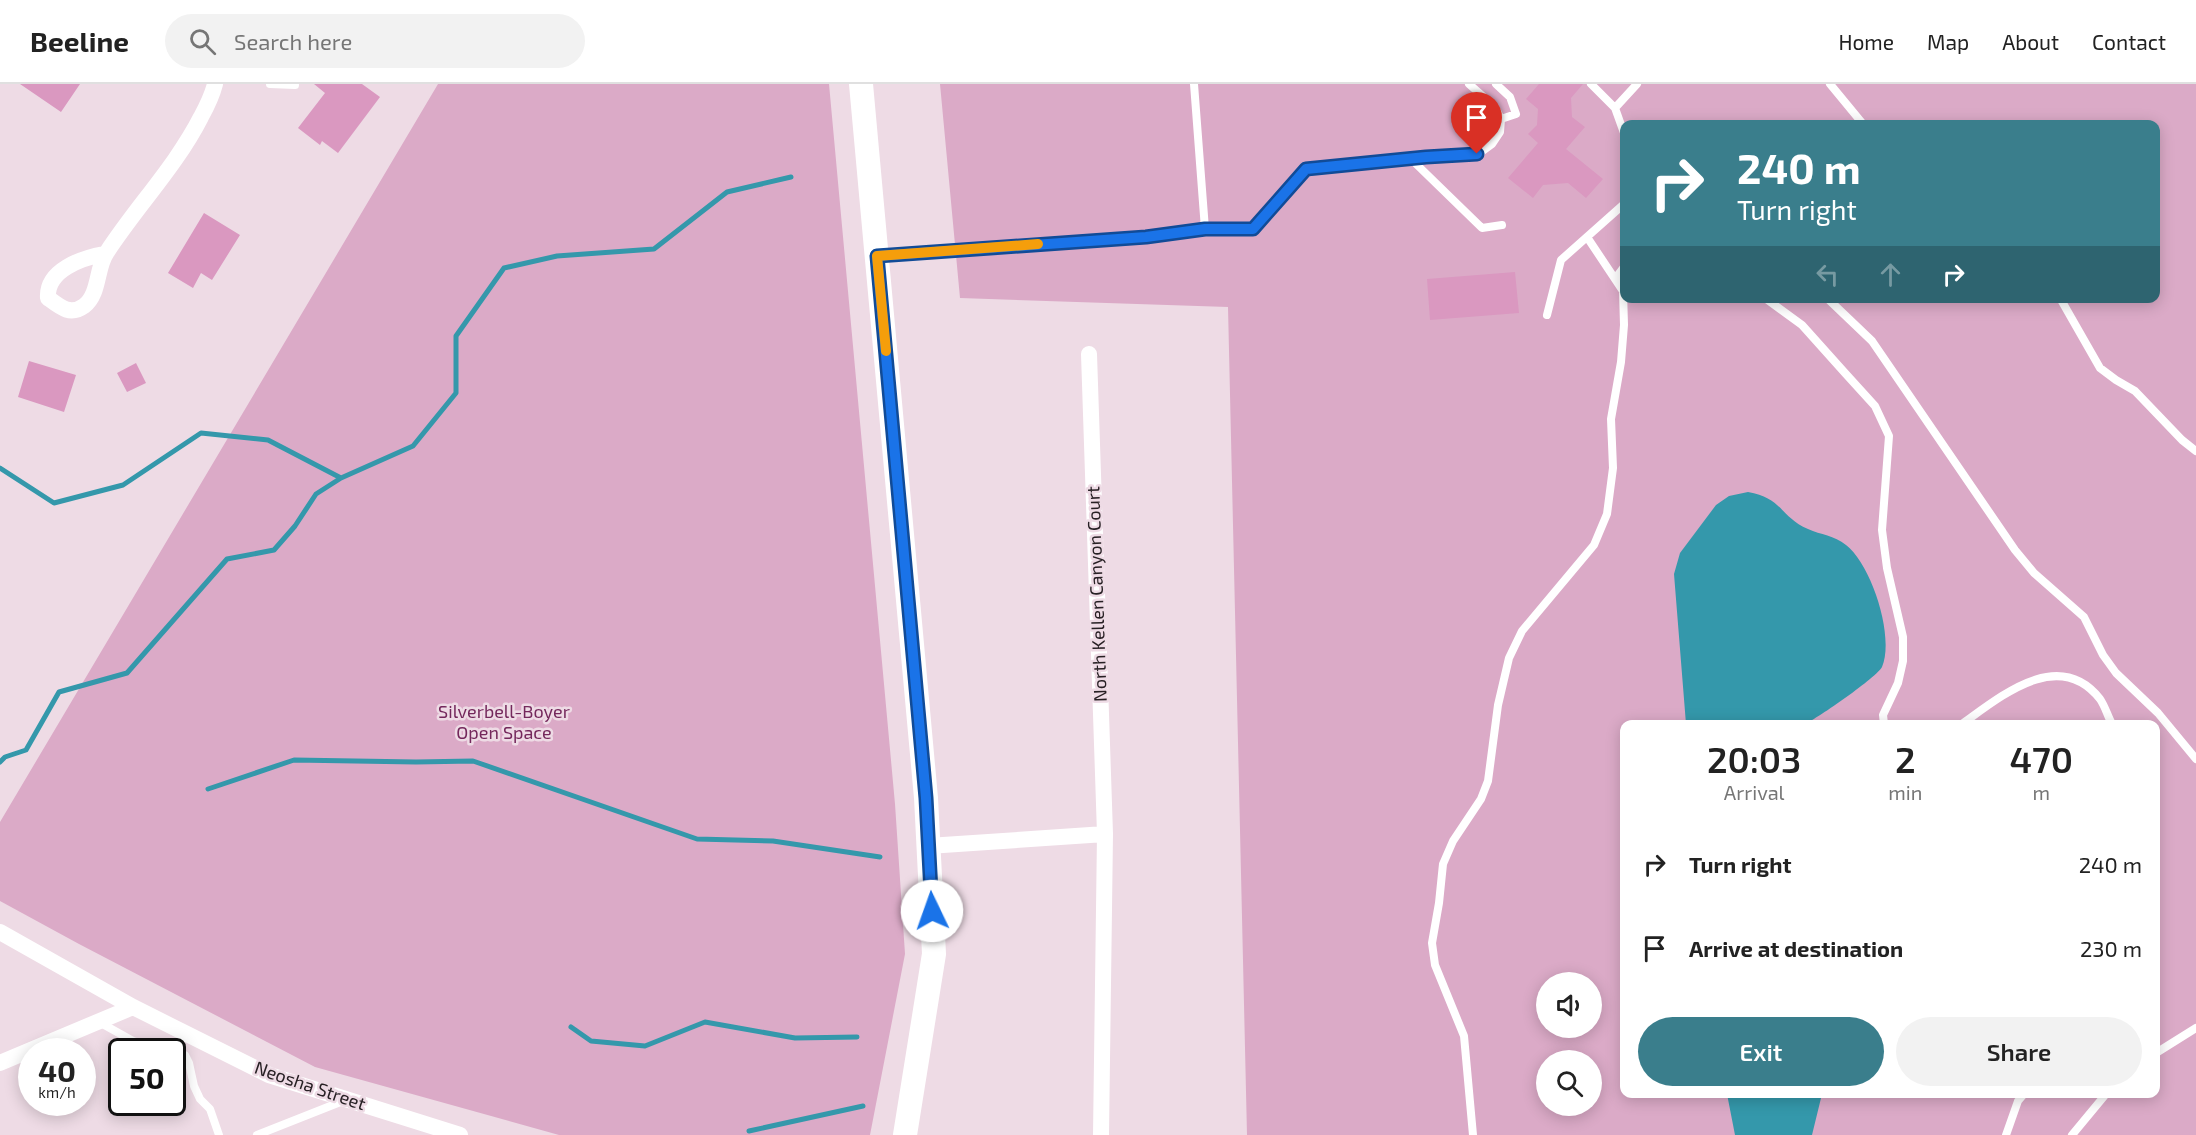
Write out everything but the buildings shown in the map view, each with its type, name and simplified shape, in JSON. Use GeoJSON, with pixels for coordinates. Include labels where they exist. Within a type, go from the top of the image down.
{"type":"FeatureCollection","features":[{"type":"Feature","properties":{"kind":"main road"},"geometry":{"type":"LineString","coordinates":[[861,84],[926,798],[934,954],[904,1135]]}},
{"type":"Feature","properties":{"kind":"street"},"geometry":{"type":"LineString","coordinates":[[104,255],[188,143],[213,94],[215,84]]}},
{"type":"Feature","properties":{"kind":"street","name":"North Kellen Canyon Court"},"geometry":{"type":"LineString","coordinates":[[1089,354],[1105,834],[1101,1135]]}},
{"type":"Feature","properties":{"kind":"street"},"geometry":{"type":"LineString","coordinates":[[928,846],[1105,834]]}},
{"type":"Feature","properties":{"kind":"street","name":"Neosha Street"},"geometry":{"type":"LineString","coordinates":[[0,932],[133,1007],[269,1075],[460,1135]]}},
{"type":"Feature","properties":{"kind":"street"},"geometry":{"type":"LineString","coordinates":[[0,1063],[133,1007]]}},
{"type":"Feature","properties":{"kind":"lane"},"geometry":{"type":"LineString","coordinates":[[270,84],[295,86]]}},
{"type":"Feature","properties":{"kind":"lane"},"geometry":{"type":"LineString","coordinates":[[1194,84],[1205,229]]}},
{"type":"Feature","properties":{"kind":"lane"},"geometry":{"type":"LineString","coordinates":[[877,256],[1146,237],[1205,229],[1253,229],[1306,169],[1410,158],[1477,154],[1492,144],[1500,132],[1501,119],[1496,106],[1469,84]]}},
{"type":"Feature","properties":{"kind":"lane"},"geometry":{"type":"LineString","coordinates":[[1496,84],[1510,96],[1516,114],[1501,119]]}},
{"type":"Feature","properties":{"kind":"lane"},"geometry":{"type":"LineString","coordinates":[[1591,84],[1615,108],[1620,122]]}},
{"type":"Feature","properties":{"kind":"lane"},"geometry":{"type":"LineString","coordinates":[[1615,108],[1637,84]]}},
{"type":"Feature","properties":{"kind":"lane"},"geometry":{"type":"LineString","coordinates":[[1830,84],[1860,120]]}},
{"type":"Feature","properties":{"kind":"lane"},"geometry":{"type":"LineString","coordinates":[[1410,158],[1482,228],[1502,225]]}},
{"type":"Feature","properties":{"kind":"lane"},"geometry":{"type":"LineString","coordinates":[[1547,315],[1561,260],[1620,208]]}},
{"type":"Feature","properties":{"kind":"lane"},"geometry":{"type":"LineString","coordinates":[[1587,237],[1620,286]]}},
{"type":"Feature","properties":{"kind":"lane"},"geometry":{"type":"LineString","coordinates":[[1615,279],[1620,272]]}},
{"type":"Feature","properties":{"kind":"lane"},"geometry":{"type":"LineString","coordinates":[[1473,1135],[1464,1036],[1435,965],[1432,943],[1443,864],[1453,841],[1481,800],[1488,781],[1498,705],[1509,658],[1522,631],[1594,545],[1607,514],[1613,468],[1611,419],[1621,362],[1623,303]]}},
{"type":"Feature","properties":{"kind":"lane"},"geometry":{"type":"LineString","coordinates":[[1772,303],[1802,325],[1875,406],[1889,436],[1882,530],[1887,568],[1904,637],[1904,661],[1898,683],[1883,715],[1884,720]]}},
{"type":"Feature","properties":{"kind":"lane"},"geometry":{"type":"LineString","coordinates":[[1832,303],[1872,341],[2014,550],[2034,573],[2084,617],[2103,655],[2116,673],[2158,712],[2196,759]]}},
{"type":"Feature","properties":{"kind":"lane"},"geometry":{"type":"LineString","coordinates":[[2063,303],[2100,368],[2135,391],[2182,440],[2196,451]]}},
{"type":"Feature","properties":{"kind":"lane"},"geometry":{"type":"LineString","coordinates":[[1968,720],[2021,684],[2047,676],[2076,679],[2100,699],[2110,720]]}},
{"type":"Feature","properties":{"kind":"lane"},"geometry":{"type":"LineString","coordinates":[[99,1021],[133,1041],[185,1055],[194,1086],[200,1099],[210,1109],[219,1135]]}},
{"type":"Feature","properties":{"kind":"lane"},"geometry":{"type":"LineString","coordinates":[[2160,1050],[2196,1028]]}},
{"type":"Feature","properties":{"kind":"lane"},"geometry":{"type":"LineString","coordinates":[[2006,1135],[2021,1098]]}},
{"type":"Feature","properties":{"kind":"lane"},"geometry":{"type":"LineString","coordinates":[[2072,1135],[2103,1098]]}},
{"type":"Feature","properties":{"kind":"lane"},"geometry":{"type":"LineString","coordinates":[[257,1135],[345,1099]]}},
{"type":"Feature","properties":{"kind":"green space","name":"Silverbell-Boyer Open Space"},"geometry":{"type":"Polygon","coordinates":[[[438,84],[829,84],[895,804],[905,954],[870,1135],[559,1135],[315,1067],[0,901],[0,822],[438,84]]]}},
{"type":"Feature","properties":{"kind":"green space"},"geometry":{"type":"Polygon","coordinates":[[[940,84],[2196,84],[2196,1135],[1247,1135],[1228,307],[960,298],[940,84]]]}},
{"type":"Feature","properties":{"kind":"water"},"geometry":{"type":"Polygon","coordinates":[[[1748,492],[1759,495],[1775,503],[1799,524],[1837,539],[1855,554],[1872,584],[1883,620],[1885,654],[1882,667],[1847,697],[1812,720],[1686,720],[1674,574],[1680,553],[1716,505],[1729,496],[1748,492]]]}},
{"type":"Feature","properties":{"kind":"water"},"geometry":{"type":"Polygon","coordinates":[[[1728,1098],[1821,1098],[1812,1135],[1735,1135],[1728,1098]]]}},
{"type":"Feature","properties":{"kind":"waterway"},"geometry":{"type":"LineString","coordinates":[[0,762],[5,757],[26,750],[59,692],[127,673],[227,559],[274,550],[295,526],[316,494],[341,478],[413,446],[456,393],[456,336],[504,268],[557,256],[654,249],[727,192],[791,177]]}},
{"type":"Feature","properties":{"kind":"waterway"},"geometry":{"type":"LineString","coordinates":[[0,468],[54,503],[123,485],[201,433],[268,440],[341,478]]}},
{"type":"Feature","properties":{"kind":"waterway"},"geometry":{"type":"LineString","coordinates":[[208,789],[294,760],[473,761],[697,839],[773,841],[880,857]]}},
{"type":"Feature","properties":{"kind":"waterway"},"geometry":{"type":"LineString","coordinates":[[571,1027],[591,1041],[645,1046],[705,1022],[795,1038],[857,1037]]}},
{"type":"Feature","properties":{"kind":"waterway"},"geometry":{"type":"LineString","coordinates":[[749,1131],[863,1106]]}},
{"type":"Feature","properties":{"kind":"slow traffic"},"geometry":{"type":"LineString","coordinates":[[886,351],[877,256],[1038,244]]}},
{"type":"Feature","properties":{"kind":"route"},"geometry":{"type":"LineString","coordinates":[[932,911],[926,798],[877,256],[1146,237],[1205,229],[1253,229],[1306,169],[1477,154]]}}]}
